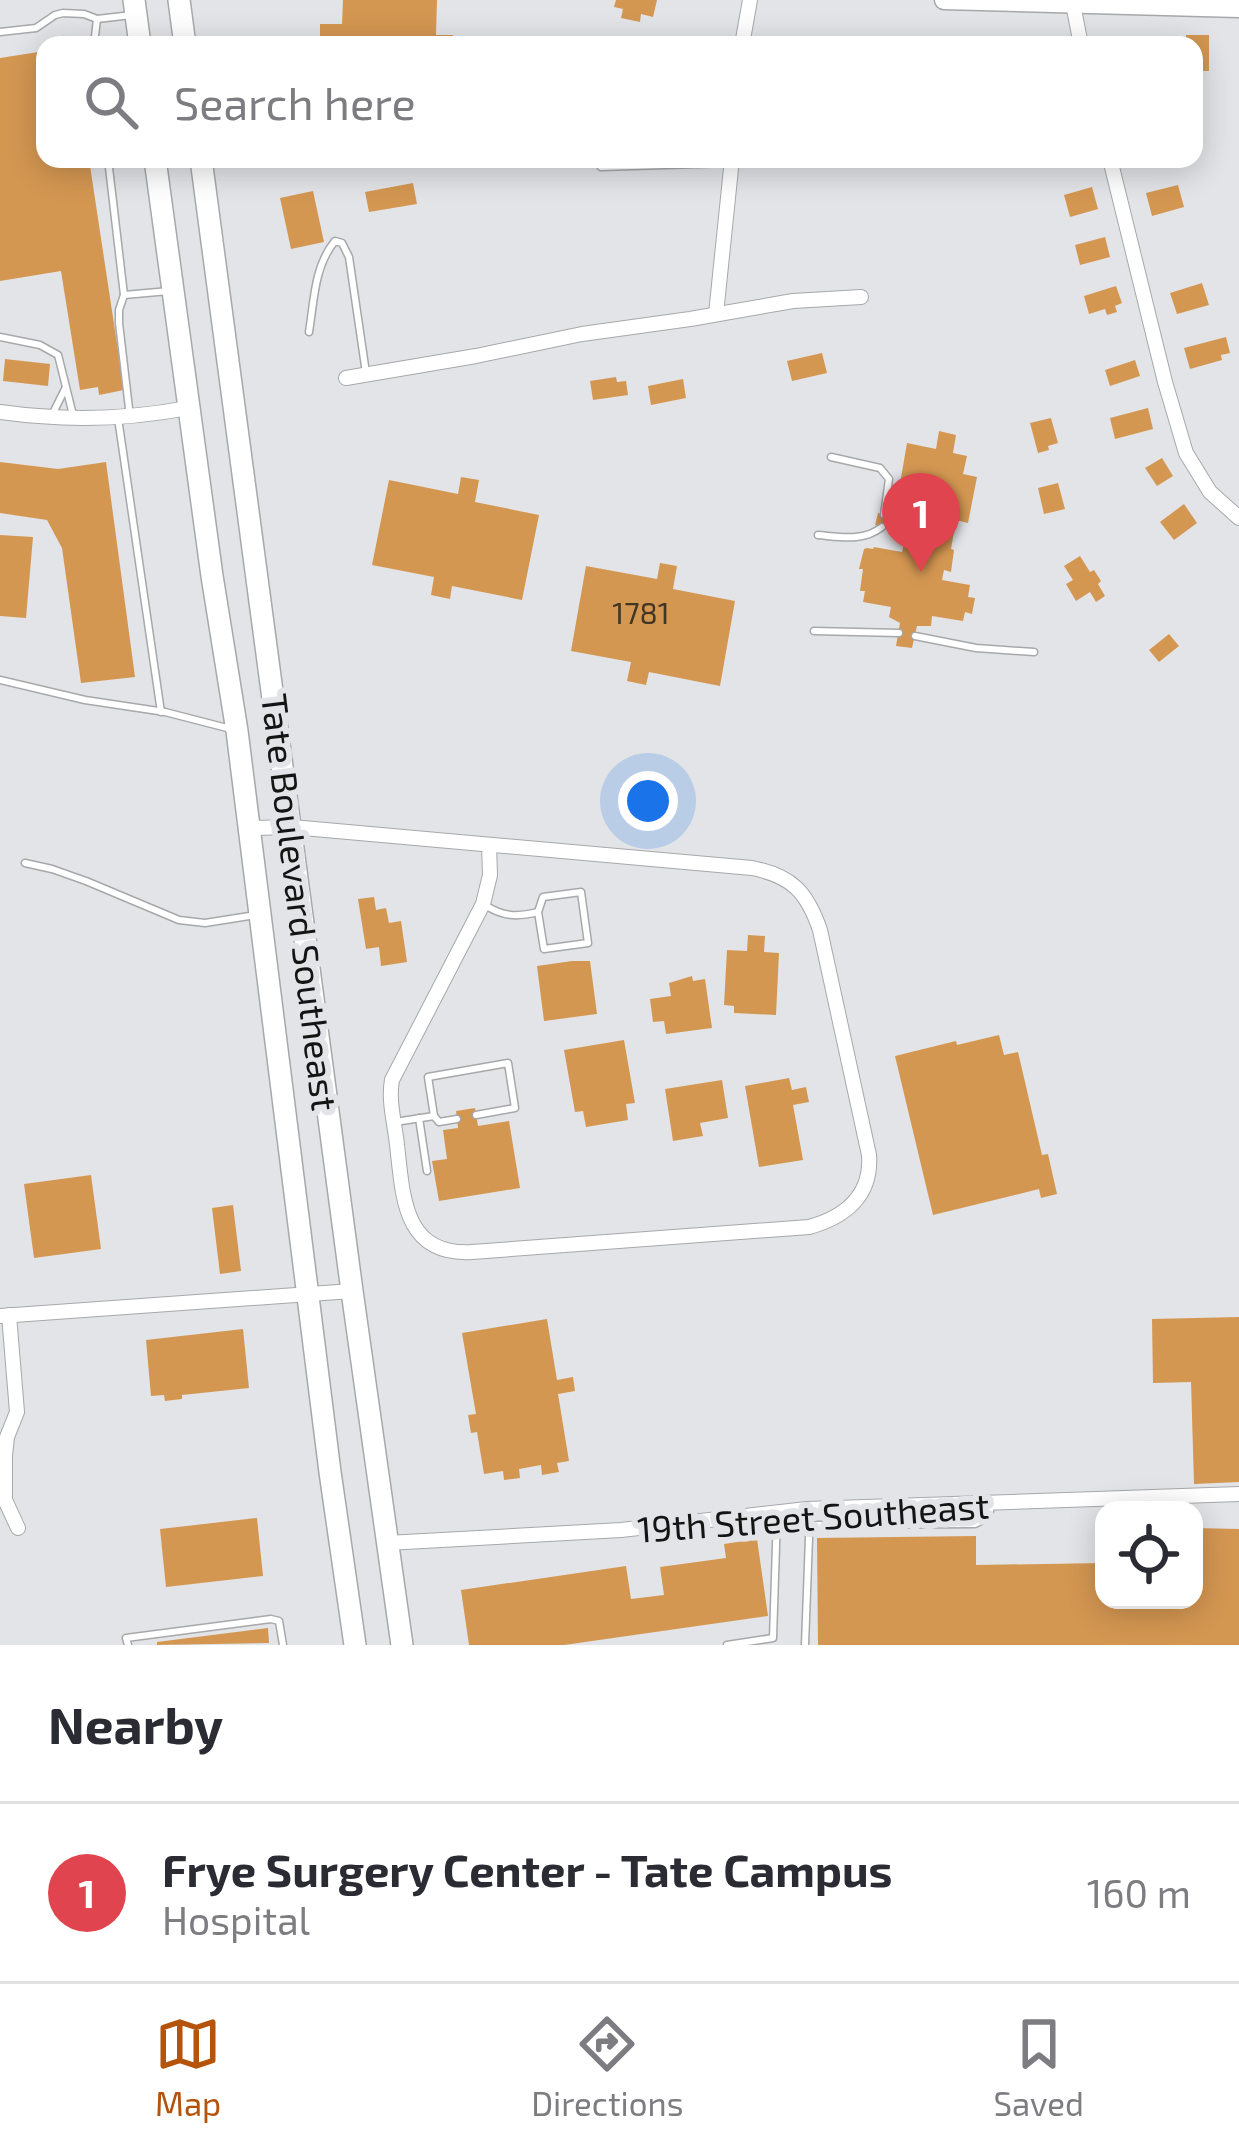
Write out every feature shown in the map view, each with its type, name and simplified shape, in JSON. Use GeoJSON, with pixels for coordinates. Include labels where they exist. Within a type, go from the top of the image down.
{"type":"FeatureCollection","features":[{"type":"Feature","properties":{"kind":"main road"},"geometry":{"type":"LineString","coordinates":[[179,0],[184,36]]}},
{"type":"Feature","properties":{"kind":"main road","name":"Tate Boulevard Southeast"},"geometry":{"type":"LineString","coordinates":[[156,168],[237,731],[355,1645]]}},
{"type":"Feature","properties":{"kind":"main road","name":"Tate Boulevard Southeast"},"geometry":{"type":"LineString","coordinates":[[202,168],[402,1645]]}},
{"type":"Feature","properties":{"kind":"street"},"geometry":{"type":"LineString","coordinates":[[744,36],[750,0]]}},
{"type":"Feature","properties":{"kind":"street"},"geometry":{"type":"LineString","coordinates":[[944,0],[1239,8]]}},
{"type":"Feature","properties":{"kind":"street"},"geometry":{"type":"LineString","coordinates":[[1072,4],[1079,36]]}},
{"type":"Feature","properties":{"kind":"street"},"geometry":{"type":"LineString","coordinates":[[716,314],[731,168]]}},
{"type":"Feature","properties":{"kind":"street"},"geometry":{"type":"LineString","coordinates":[[1112,168],[1178,432],[1210,492],[1239,518]]}},
{"type":"Feature","properties":{"kind":"street"},"geometry":{"type":"LineString","coordinates":[[346,378],[582,334],[793,302],[862,297]]}},
{"type":"Feature","properties":{"kind":"street"},"geometry":{"type":"LineString","coordinates":[[0,412],[74,419],[188,408]]}},
{"type":"Feature","properties":{"kind":"street"},"geometry":{"type":"LineString","coordinates":[[249,828],[292,827],[752,868],[778,875],[800,890],[820,930],[869,1155],[867,1182],[860,1197],[841,1215],[809,1227],[453,1252],[428,1241],[410,1220],[404,1203],[390,1090],[395,1071],[483,904],[490,875],[489,845]]}},
{"type":"Feature","properties":{"kind":"street"},"geometry":{"type":"LineString","coordinates":[[18,1528],[5,1500],[4,1455],[17,1412],[5,1316],[352,1291]]}},
{"type":"Feature","properties":{"kind":"street","name":"19th Street Southeast"},"geometry":{"type":"LineString","coordinates":[[387,1543],[622,1530],[777,1512],[810,1517],[991,1502],[1239,1494]]}},
{"type":"Feature","properties":{"kind":"lane"},"geometry":{"type":"LineString","coordinates":[[0,32],[36,28],[55,14],[97,19],[135,7]]}},
{"type":"Feature","properties":{"kind":"lane"},"geometry":{"type":"LineString","coordinates":[[94,36],[97,19]]}},
{"type":"Feature","properties":{"kind":"lane"},"geometry":{"type":"LineString","coordinates":[[109,168],[124,295],[119,323],[124,417],[161,712]]}},
{"type":"Feature","properties":{"kind":"lane"},"geometry":{"type":"LineString","coordinates":[[309,332],[319,270],[328,249],[334,242],[342,243],[349,257],[367,375]]}},
{"type":"Feature","properties":{"kind":"lane"},"geometry":{"type":"LineString","coordinates":[[124,295],[172,291]]}},
{"type":"Feature","properties":{"kind":"lane"},"geometry":{"type":"LineString","coordinates":[[0,337],[58,355],[74,419]]}},
{"type":"Feature","properties":{"kind":"lane"},"geometry":{"type":"LineString","coordinates":[[52,418],[65,389]]}},
{"type":"Feature","properties":{"kind":"lane"},"geometry":{"type":"LineString","coordinates":[[831,457],[880,468],[889,479],[884,515]]}},
{"type":"Feature","properties":{"kind":"lane"},"geometry":{"type":"LineString","coordinates":[[818,535],[855,538],[873,534],[882,526]]}},
{"type":"Feature","properties":{"kind":"lane"},"geometry":{"type":"LineString","coordinates":[[814,631],[899,633]]}},
{"type":"Feature","properties":{"kind":"lane"},"geometry":{"type":"LineString","coordinates":[[915,636],[976,649],[1034,652]]}},
{"type":"Feature","properties":{"kind":"lane"},"geometry":{"type":"LineString","coordinates":[[0,680],[237,731]]}},
{"type":"Feature","properties":{"kind":"lane"},"geometry":{"type":"LineString","coordinates":[[25,863],[86,881],[179,920],[205,923],[260,915]]}},
{"type":"Feature","properties":{"kind":"lane"},"geometry":{"type":"LineString","coordinates":[[581,892],[588,943],[544,949],[538,912],[543,897],[581,892]]}},
{"type":"Feature","properties":{"kind":"lane"},"geometry":{"type":"LineString","coordinates":[[483,904],[502,915],[538,912]]}},
{"type":"Feature","properties":{"kind":"lane"},"geometry":{"type":"LineString","coordinates":[[457,1119],[440,1121],[434,1116],[428,1077],[508,1063],[515,1108],[476,1115]]}},
{"type":"Feature","properties":{"kind":"lane"},"geometry":{"type":"LineString","coordinates":[[394,1122],[434,1116]]}},
{"type":"Feature","properties":{"kind":"lane"},"geometry":{"type":"LineString","coordinates":[[419,1118],[427,1171]]}},
{"type":"Feature","properties":{"kind":"lane"},"geometry":{"type":"LineString","coordinates":[[727,1645],[773,1638],[777,1512]]}},
{"type":"Feature","properties":{"kind":"lane"},"geometry":{"type":"LineString","coordinates":[[805,1645],[810,1517]]}},
{"type":"Feature","properties":{"kind":"lane"},"geometry":{"type":"LineString","coordinates":[[128,1645],[126,1638],[271,1619],[279,1621],[283,1645]]}},
{"type":"Feature","properties":{"kind":"building"},"geometry":{"type":"Polygon","coordinates":[[[343,0],[437,0],[436,35],[453,36],[320,36],[320,24],[342,24],[343,0]]]}},
{"type":"Feature","properties":{"kind":"building"},"geometry":{"type":"Polygon","coordinates":[[[616,0],[657,0],[653,17],[641,14],[640,22],[621,18],[623,9],[614,7],[616,0]]]}},
{"type":"Feature","properties":{"kind":"building"},"geometry":{"type":"Polygon","coordinates":[[[1209,35],[1209,71],[1203,71],[1203,36],[1186,36],[1209,35]]]}},
{"type":"Feature","properties":{"kind":"building"},"geometry":{"type":"Polygon","coordinates":[[[36,52],[36,168],[90,168],[124,390],[99,395],[98,387],[80,390],[61,271],[0,281],[0,58],[36,52]]]}},
{"type":"Feature","properties":{"kind":"building"},"geometry":{"type":"Polygon","coordinates":[[[413,183],[417,204],[369,212],[365,192],[413,183]]]}},
{"type":"Feature","properties":{"kind":"building"},"geometry":{"type":"Polygon","coordinates":[[[1178,185],[1184,207],[1152,216],[1146,193],[1178,185]]]}},
{"type":"Feature","properties":{"kind":"building"},"geometry":{"type":"Polygon","coordinates":[[[1092,187],[1098,209],[1070,217],[1064,195],[1092,187]]]}},
{"type":"Feature","properties":{"kind":"building"},"geometry":{"type":"Polygon","coordinates":[[[313,191],[324,242],[291,249],[280,198],[313,191]]]}},
{"type":"Feature","properties":{"kind":"building"},"geometry":{"type":"Polygon","coordinates":[[[1105,237],[1110,257],[1080,265],[1075,245],[1105,237]]]}},
{"type":"Feature","properties":{"kind":"building"},"geometry":{"type":"Polygon","coordinates":[[[1202,283],[1209,305],[1177,314],[1170,293],[1202,283]]]}},
{"type":"Feature","properties":{"kind":"building"},"geometry":{"type":"Polygon","coordinates":[[[1116,286],[1122,303],[1115,306],[1117,312],[1107,315],[1105,309],[1089,314],[1084,296],[1116,286]]]}},
{"type":"Feature","properties":{"kind":"building"},"geometry":{"type":"Polygon","coordinates":[[[1226,337],[1230,353],[1190,369],[1184,348],[1226,337]]]}},
{"type":"Feature","properties":{"kind":"building"},"geometry":{"type":"Polygon","coordinates":[[[822,353],[827,373],[792,381],[787,361],[822,353]]]}},
{"type":"Feature","properties":{"kind":"building"},"geometry":{"type":"Polygon","coordinates":[[[5,359],[50,364],[48,386],[3,381],[5,359]]]}},
{"type":"Feature","properties":{"kind":"building"},"geometry":{"type":"Polygon","coordinates":[[[1135,360],[1140,376],[1110,386],[1105,370],[1135,360]]]}},
{"type":"Feature","properties":{"kind":"building"},"geometry":{"type":"Polygon","coordinates":[[[616,377],[617,382],[626,381],[628,395],[593,400],[590,381],[616,377]]]}},
{"type":"Feature","properties":{"kind":"building"},"geometry":{"type":"Polygon","coordinates":[[[683,379],[686,398],[651,405],[648,386],[683,379]]]}},
{"type":"Feature","properties":{"kind":"building"},"geometry":{"type":"Polygon","coordinates":[[[1148,408],[1153,429],[1115,439],[1110,418],[1148,408]]]}},
{"type":"Feature","properties":{"kind":"building"},"geometry":{"type":"Polygon","coordinates":[[[1051,418],[1058,443],[1038,453],[1030,423],[1051,418]]]}},
{"type":"Feature","properties":{"kind":"building"},"geometry":{"type":"Polygon","coordinates":[[[939,431],[956,435],[953,453],[967,456],[963,474],[977,477],[968,523],[956,520],[951,572],[944,570],[942,580],[970,585],[968,597],[975,598],[972,614],[965,612],[963,621],[932,616],[931,626],[917,626],[912,648],[896,646],[900,623],[889,617],[891,607],[863,602],[863,569],[859,569],[864,549],[902,552],[902,530],[875,525],[878,513],[893,517],[899,509],[907,443],[936,449],[939,431]]]}},
{"type":"Feature","properties":{"kind":"building"},"geometry":{"type":"Polygon","coordinates":[[[1162,458],[1173,476],[1157,486],[1145,468],[1162,458]]]}},
{"type":"Feature","properties":{"kind":"building"},"geometry":{"type":"Polygon","coordinates":[[[0,462],[58,469],[106,462],[135,677],[81,683],[62,548],[47,520],[0,513],[0,462]]]}},
{"type":"Feature","properties":{"kind":"building"},"geometry":{"type":"Polygon","coordinates":[[[461,477],[479,480],[475,502],[539,515],[522,600],[452,586],[450,599],[431,595],[434,577],[372,565],[389,480],[458,494],[461,477]]]}},
{"type":"Feature","properties":{"kind":"building"},"geometry":{"type":"Polygon","coordinates":[[[1058,483],[1065,509],[1044,514],[1038,488],[1058,483]]]}},
{"type":"Feature","properties":{"kind":"building"},"geometry":{"type":"Polygon","coordinates":[[[1184,504],[1197,523],[1174,540],[1160,522],[1184,504]]]}},
{"type":"Feature","properties":{"kind":"building"},"geometry":{"type":"Polygon","coordinates":[[[0,535],[33,537],[26,618],[0,616],[0,535]]]}},
{"type":"Feature","properties":{"kind":"building"},"geometry":{"type":"Polygon","coordinates":[[[1080,556],[1101,581],[1098,584],[1105,596],[1096,602],[1090,592],[1076,601],[1066,584],[1073,580],[1064,566],[1080,556]]]}},
{"type":"Feature","properties":{"kind":"building"},"geometry":{"type":"Polygon","coordinates":[[[660,563],[677,566],[673,589],[735,601],[720,686],[649,672],[646,685],[627,681],[631,662],[571,651],[586,566],[657,579],[660,563]]]}},
{"type":"Feature","properties":{"kind":"building"},"geometry":{"type":"Polygon","coordinates":[[[1169,634],[1179,646],[1159,662],[1149,650],[1169,634]]]}},
{"type":"Feature","properties":{"kind":"building"},"geometry":{"type":"Polygon","coordinates":[[[374,897],[376,910],[386,908],[389,923],[401,921],[407,962],[381,966],[379,947],[366,949],[358,899],[374,897]]]}},
{"type":"Feature","properties":{"kind":"building"},"geometry":{"type":"Polygon","coordinates":[[[748,935],[765,936],[764,952],[779,953],[776,1015],[734,1013],[734,1006],[724,1005],[727,950],[747,951],[748,935]]]}},
{"type":"Feature","properties":{"kind":"building"},"geometry":{"type":"Polygon","coordinates":[[[590,961],[597,1014],[544,1021],[537,966],[590,961]]]}},
{"type":"Feature","properties":{"kind":"building"},"geometry":{"type":"Polygon","coordinates":[[[692,976],[693,981],[705,979],[712,1028],[666,1034],[664,1021],[653,1022],[650,999],[671,996],[669,983],[692,976]]]}},
{"type":"Feature","properties":{"kind":"building"},"geometry":{"type":"Polygon","coordinates":[[[999,1035],[1004,1055],[1018,1052],[1042,1155],[1048,1154],[1057,1194],[1041,1198],[1039,1189],[933,1215],[895,1056],[999,1035]]]}},
{"type":"Feature","properties":{"kind":"building"},"geometry":{"type":"Polygon","coordinates":[[[624,1040],[635,1103],[626,1104],[628,1120],[586,1127],[583,1111],[575,1112],[564,1050],[624,1040]]]}},
{"type":"Feature","properties":{"kind":"building"},"geometry":{"type":"Polygon","coordinates":[[[789,1078],[792,1090],[806,1087],[809,1102],[793,1105],[803,1160],[759,1167],[745,1086],[789,1078]]]}},
{"type":"Feature","properties":{"kind":"building"},"geometry":{"type":"Polygon","coordinates":[[[722,1080],[728,1118],[700,1123],[703,1136],[673,1141],[665,1089],[722,1080]]]}},
{"type":"Feature","properties":{"kind":"building"},"geometry":{"type":"Polygon","coordinates":[[[475,1108],[478,1126],[509,1121],[520,1188],[439,1201],[432,1161],[447,1159],[443,1130],[458,1128],[456,1111],[475,1108]]]}},
{"type":"Feature","properties":{"kind":"building"},"geometry":{"type":"Polygon","coordinates":[[[91,1175],[101,1249],[34,1258],[24,1184],[91,1175]]]}},
{"type":"Feature","properties":{"kind":"building"},"geometry":{"type":"Polygon","coordinates":[[[233,1205],[241,1271],[220,1274],[212,1208],[233,1205]]]}},
{"type":"Feature","properties":{"kind":"building"},"geometry":{"type":"Polygon","coordinates":[[[1239,1317],[1239,1482],[1194,1484],[1191,1382],[1153,1383],[1152,1319],[1239,1317]]]}},
{"type":"Feature","properties":{"kind":"building"},"geometry":{"type":"Polygon","coordinates":[[[547,1319],[557,1380],[573,1377],[575,1391],[558,1394],[569,1461],[557,1463],[559,1472],[542,1475],[541,1465],[519,1469],[520,1478],[504,1480],[503,1471],[484,1474],[477,1432],[471,1433],[468,1415],[476,1414],[462,1333],[547,1319]]]}},
{"type":"Feature","properties":{"kind":"building"},"geometry":{"type":"Polygon","coordinates":[[[243,1329],[249,1388],[165,1401],[164,1395],[151,1396],[146,1340],[243,1329]]]}},
{"type":"Feature","properties":{"kind":"building"},"geometry":{"type":"Polygon","coordinates":[[[257,1518],[263,1576],[166,1587],[160,1529],[257,1518]]]}},
{"type":"Feature","properties":{"kind":"building"},"geometry":{"type":"Polygon","coordinates":[[[1203,1528],[1239,1529],[1239,1645],[818,1645],[817,1538],[976,1536],[976,1565],[1095,1563],[1095,1609],[1203,1609],[1203,1528]]]}},
{"type":"Feature","properties":{"kind":"building"},"geometry":{"type":"Polygon","coordinates":[[[757,1539],[768,1616],[564,1645],[469,1645],[461,1590],[626,1566],[631,1599],[664,1595],[660,1567],[726,1558],[724,1544],[757,1539]]]}},
{"type":"Feature","properties":{"kind":"building"},"geometry":{"type":"Polygon","coordinates":[[[268,1628],[269,1643],[157,1645],[157,1642],[268,1628]]]}},
{"type":"Feature","properties":{"kind":"place","name":"Frye Surgery Center - Tate Campus"},"geometry":{"type":"Point","coordinates":[921,572]}}]}
